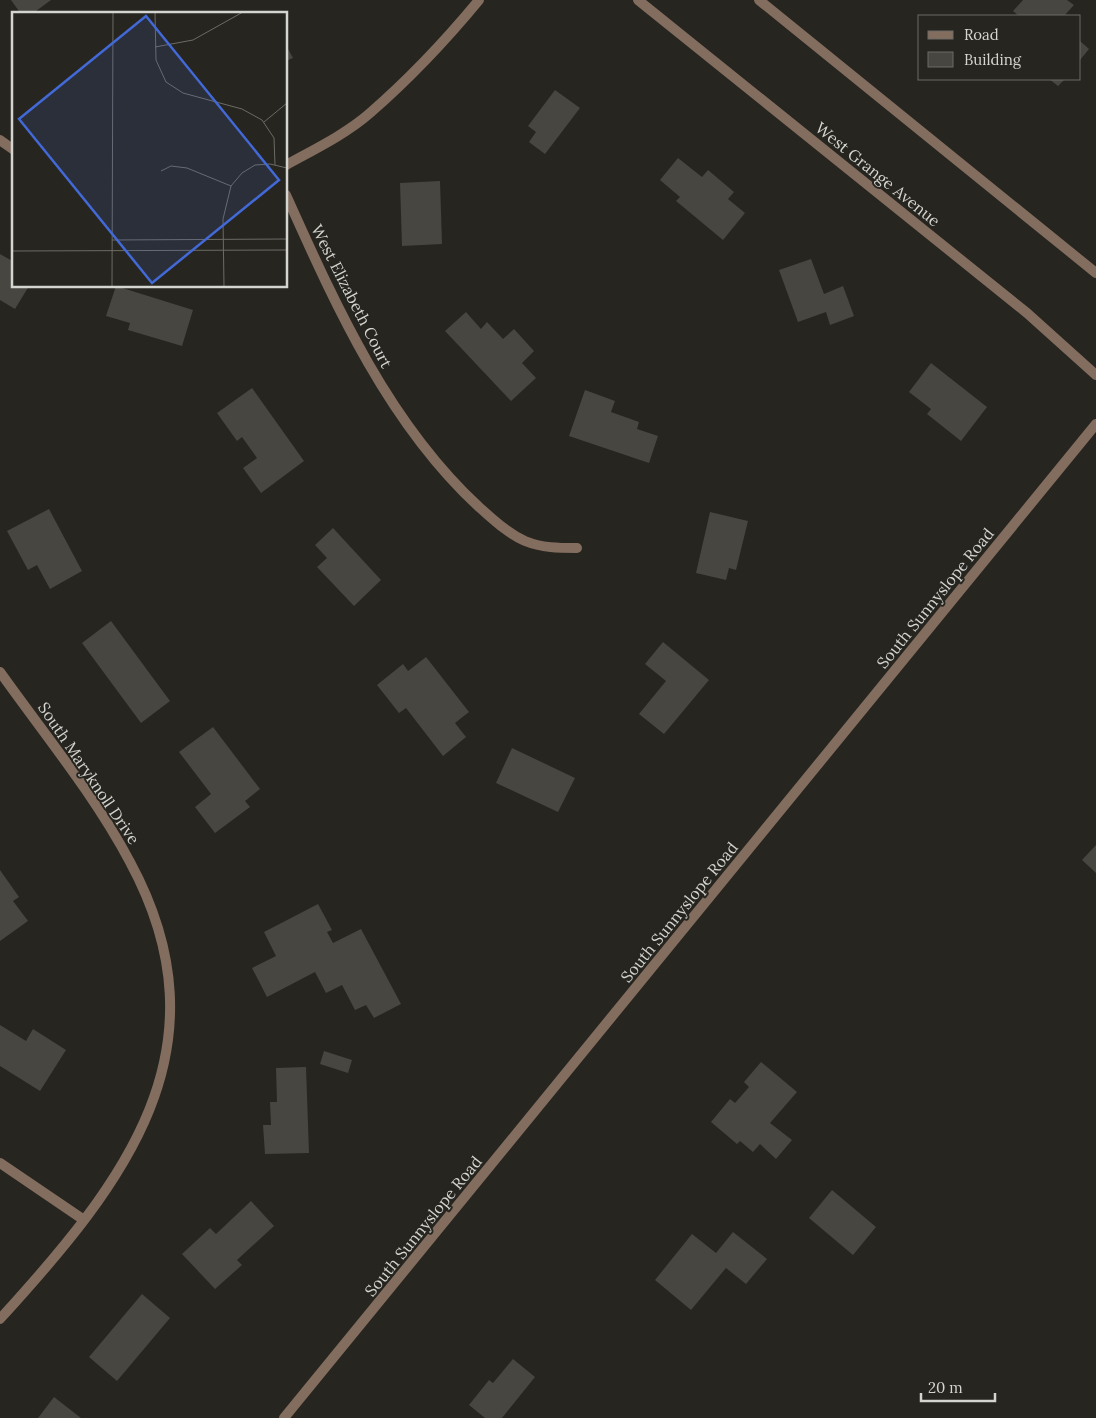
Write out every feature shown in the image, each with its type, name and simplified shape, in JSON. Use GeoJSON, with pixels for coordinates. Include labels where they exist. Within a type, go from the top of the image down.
{"type":"FeatureCollection","features":[{"type":"Feature","properties":{"kind":"street"},"geometry":{"type":"LineString","coordinates":[[288,164],[340,135],[370,113],[453,32],[479,0]]}},
{"type":"Feature","properties":{"kind":"street","name":"West Grange Avenue"},"geometry":{"type":"LineString","coordinates":[[638,0],[1019,307],[1096,375]]}},
{"type":"Feature","properties":{"kind":"street"},"geometry":{"type":"LineString","coordinates":[[759,0],[1096,274]]}},
{"type":"Feature","properties":{"kind":"street"},"geometry":{"type":"LineString","coordinates":[[0,140],[12,149]]}},
{"type":"Feature","properties":{"kind":"street","name":"West Elizabeth Court"},"geometry":{"type":"LineString","coordinates":[[288,199],[328,289],[372,372],[426,449],[461,490],[501,527],[524,540],[545,547],[577,548]]}},
{"type":"Feature","properties":{"kind":"street","name":"South Sunnyslope Road"},"geometry":{"type":"LineString","coordinates":[[284,1418],[1096,424]]}},
{"type":"Feature","properties":{"kind":"street","name":"South Maryknoll Drive"},"geometry":{"type":"LineString","coordinates":[[0,672],[100,811],[130,862],[153,912],[166,953],[170,988],[170,1035],[162,1075],[150,1111],[133,1148],[108,1190],[0,1319]]}},
{"type":"Feature","properties":{"kind":"street"},"geometry":{"type":"LineString","coordinates":[[0,1162],[84,1220]]}},
{"type":"Feature","properties":{"kind":"building"},"geometry":{"type":"Polygon","coordinates":[[[11,0],[51,0],[35,12],[20,12],[11,0]]]}},
{"type":"Feature","properties":{"kind":"building"},"geometry":{"type":"Polygon","coordinates":[[[1023,0],[1067,0],[1074,5],[1065,15],[1018,15],[1013,11],[1023,0]]]}},
{"type":"Feature","properties":{"kind":"building"},"geometry":{"type":"Polygon","coordinates":[[[1081,42],[1089,49],[1081,59],[1081,42]]]}},
{"type":"Feature","properties":{"kind":"building"},"geometry":{"type":"Polygon","coordinates":[[[288,49],[293,58],[288,60],[288,49]]]}},
{"type":"Feature","properties":{"kind":"building"},"geometry":{"type":"Polygon","coordinates":[[[1050,80],[1064,80],[1058,86],[1050,80]]]}},
{"type":"Feature","properties":{"kind":"building"},"geometry":{"type":"Polygon","coordinates":[[[555,90],[580,108],[545,154],[529,142],[536,132],[528,126],[555,90]]]}},
{"type":"Feature","properties":{"kind":"building"},"geometry":{"type":"Polygon","coordinates":[[[678,158],[702,177],[708,170],[734,192],[728,199],[745,213],[723,240],[676,201],[680,197],[660,180],[678,158]]]}},
{"type":"Feature","properties":{"kind":"building"},"geometry":{"type":"Polygon","coordinates":[[[440,181],[442,244],[402,246],[400,183],[440,181]]]}},
{"type":"Feature","properties":{"kind":"building"},"geometry":{"type":"Polygon","coordinates":[[[0,254],[12,261],[12,288],[28,288],[15,309],[0,300],[0,254]]]}},
{"type":"Feature","properties":{"kind":"building"},"geometry":{"type":"Polygon","coordinates":[[[811,259],[824,294],[843,286],[854,316],[830,325],[826,312],[798,322],[779,270],[811,259]]]}},
{"type":"Feature","properties":{"kind":"building"},"geometry":{"type":"Polygon","coordinates":[[[115,288],[122,288],[193,310],[182,346],[128,330],[130,323],[106,316],[115,288]]]}},
{"type":"Feature","properties":{"kind":"building"},"geometry":{"type":"Polygon","coordinates":[[[466,312],[481,329],[487,322],[503,339],[514,329],[534,351],[522,363],[536,378],[511,401],[445,331],[466,312]]]}},
{"type":"Feature","properties":{"kind":"building"},"geometry":{"type":"Polygon","coordinates":[[[931,363],[987,407],[961,441],[927,414],[931,409],[909,392],[931,363]]]}},
{"type":"Feature","properties":{"kind":"building"},"geometry":{"type":"Polygon","coordinates":[[[252,388],[304,461],[261,493],[243,468],[257,458],[242,437],[237,441],[217,413],[252,388]]]}},
{"type":"Feature","properties":{"kind":"building"},"geometry":{"type":"Polygon","coordinates":[[[585,390],[615,401],[611,412],[639,422],[637,429],[658,436],[649,463],[569,436],[585,390]]]}},
{"type":"Feature","properties":{"kind":"building"},"geometry":{"type":"Polygon","coordinates":[[[49,509],[82,571],[50,589],[37,565],[28,570],[7,531],[49,509]]]}},
{"type":"Feature","properties":{"kind":"building"},"geometry":{"type":"Polygon","coordinates":[[[710,512],[748,521],[736,570],[729,568],[726,580],[696,573],[710,512]]]}},
{"type":"Feature","properties":{"kind":"building"},"geometry":{"type":"Polygon","coordinates":[[[333,528],[381,580],[354,606],[317,567],[327,558],[315,545],[333,528]]]}},
{"type":"Feature","properties":{"kind":"building"},"geometry":{"type":"Polygon","coordinates":[[[111,621],[170,701],[141,723],[82,643],[111,621]]]}},
{"type":"Feature","properties":{"kind":"building"},"geometry":{"type":"Polygon","coordinates":[[[663,642],[709,680],[664,734],[639,714],[666,681],[645,664],[663,642]]]}},
{"type":"Feature","properties":{"kind":"building"},"geometry":{"type":"Polygon","coordinates":[[[426,657],[469,712],[455,723],[466,737],[443,756],[406,708],[399,713],[377,685],[403,664],[408,671],[426,657]]]}},
{"type":"Feature","properties":{"kind":"building"},"geometry":{"type":"Polygon","coordinates":[[[213,727],[260,789],[245,801],[250,807],[215,833],[195,807],[211,794],[179,752],[213,727]]]}},
{"type":"Feature","properties":{"kind":"building"},"geometry":{"type":"Polygon","coordinates":[[[512,748],[575,778],[558,812],[496,783],[512,748]]]}},
{"type":"Feature","properties":{"kind":"building"},"geometry":{"type":"Polygon","coordinates":[[[1096,845],[1096,873],[1082,860],[1096,845]]]}},
{"type":"Feature","properties":{"kind":"building"},"geometry":{"type":"Polygon","coordinates":[[[0,870],[19,897],[13,901],[28,921],[0,941],[0,870]]]}},
{"type":"Feature","properties":{"kind":"building"},"geometry":{"type":"Polygon","coordinates":[[[318,904],[332,930],[327,932],[333,943],[361,929],[401,1004],[374,1018],[366,1005],[355,1010],[342,985],[326,993],[315,972],[267,997],[252,968],[276,956],[264,932],[318,904]]]}},
{"type":"Feature","properties":{"kind":"building"},"geometry":{"type":"Polygon","coordinates":[[[0,1025],[26,1041],[33,1029],[66,1050],[40,1091],[0,1066],[0,1025]]]}},
{"type":"Feature","properties":{"kind":"building"},"geometry":{"type":"Polygon","coordinates":[[[324,1051],[352,1060],[348,1073],[320,1064],[324,1051]]]}},
{"type":"Feature","properties":{"kind":"building"},"geometry":{"type":"Polygon","coordinates":[[[761,1062],[797,1092],[770,1123],[792,1140],[776,1159],[760,1144],[753,1152],[740,1141],[737,1144],[711,1122],[730,1099],[735,1103],[749,1087],[744,1082],[761,1062]]]}},
{"type":"Feature","properties":{"kind":"building"},"geometry":{"type":"Polygon","coordinates":[[[306,1067],[309,1153],[265,1154],[263,1125],[271,1125],[270,1102],[277,1102],[276,1068],[306,1067]]]}},
{"type":"Feature","properties":{"kind":"building"},"geometry":{"type":"Polygon","coordinates":[[[832,1190],[876,1227],[853,1255],[809,1218],[832,1190]]]}},
{"type":"Feature","properties":{"kind":"building"},"geometry":{"type":"Polygon","coordinates":[[[251,1201],[274,1226],[237,1260],[242,1265],[215,1289],[182,1254],[210,1228],[216,1234],[251,1201]]]}},
{"type":"Feature","properties":{"kind":"building"},"geometry":{"type":"Polygon","coordinates":[[[733,1232],[767,1259],[746,1284],[726,1268],[691,1310],[655,1280],[692,1234],[716,1253],[733,1232]]]}},
{"type":"Feature","properties":{"kind":"building"},"geometry":{"type":"Polygon","coordinates":[[[142,1294],[170,1318],[117,1381],[89,1357],[142,1294]]]}},
{"type":"Feature","properties":{"kind":"building"},"geometry":{"type":"Polygon","coordinates":[[[513,1359],[535,1377],[502,1418],[485,1418],[469,1405],[489,1380],[493,1383],[513,1359]]]}},
{"type":"Feature","properties":{"kind":"building"},"geometry":{"type":"Polygon","coordinates":[[[54,1397],[81,1418],[38,1418],[54,1397]]]}}]}
